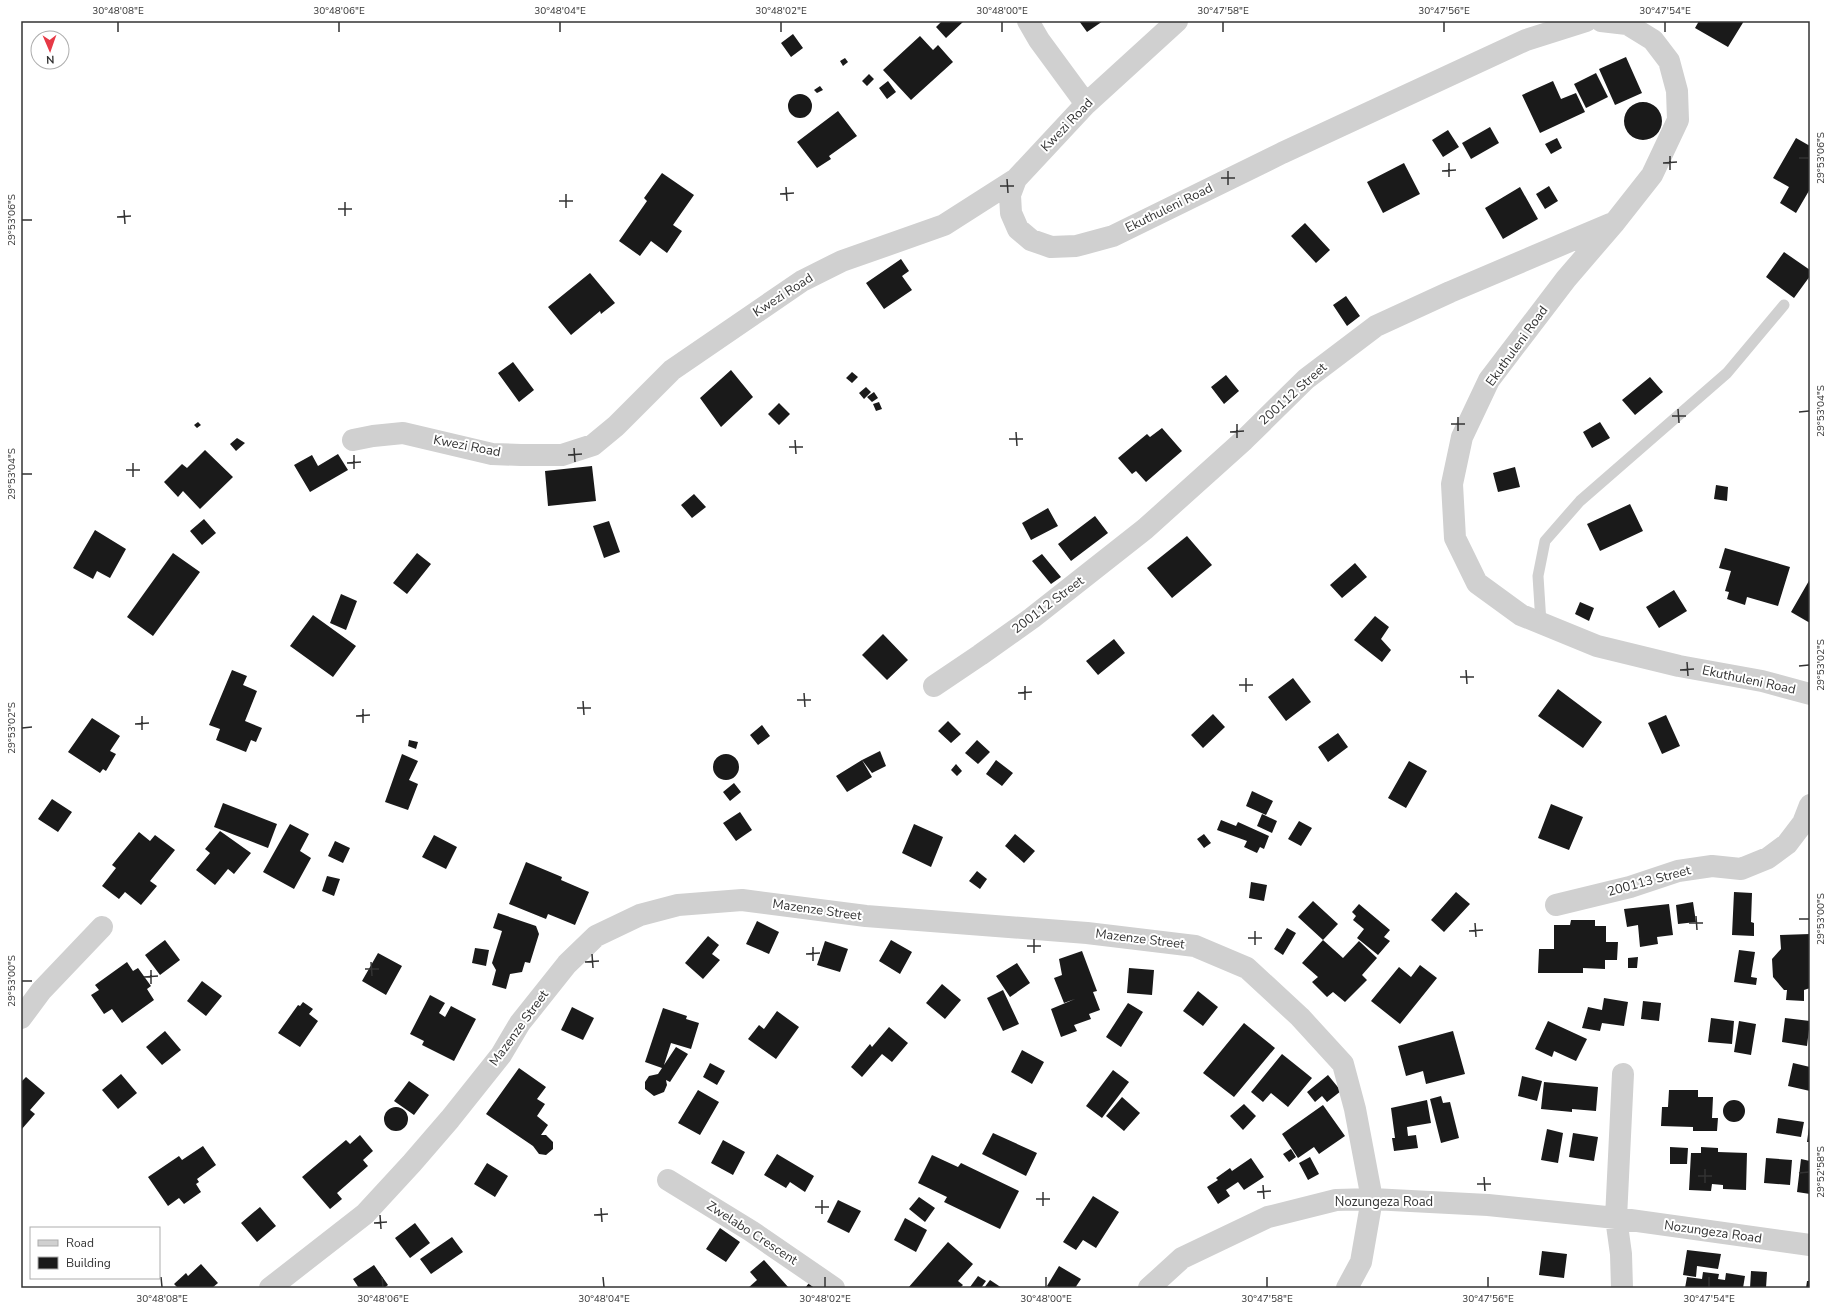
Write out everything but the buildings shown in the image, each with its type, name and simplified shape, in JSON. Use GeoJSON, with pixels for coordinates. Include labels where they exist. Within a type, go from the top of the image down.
{"type":"FeatureCollection","features":[{"type":"Feature","properties":{"kind":"street"},"geometry":{"type":"LineString","coordinates":[[1028,21],[1038,40],[1086,104]]}},
{"type":"Feature","properties":{"kind":"street","name":"Kwezi Road"},"geometry":{"type":"LineString","coordinates":[[353,440],[403,433],[492,454],[521,455],[562,455],[593,445],[616,426],[672,370],[802,281],[842,261],[944,226],[1016,179],[1086,104],[1177,21]]}},
{"type":"Feature","properties":{"kind":"street","name":"Ekuthuleni Road"},"geometry":{"type":"LineString","coordinates":[[1016,179],[1010,195],[1011,213],[1018,229],[1031,240],[1051,247],[1076,246],[1113,236],[1282,153],[1526,40],[1586,21]]}},
{"type":"Feature","properties":{"kind":"street","name":"Ekuthuleni Road"},"geometry":{"type":"LineString","coordinates":[[1601,21],[1627,24],[1653,40],[1669,61],[1677,91],[1678,120],[1652,175],[1615,222],[1566,279],[1489,380],[1462,437],[1452,484],[1455,538],[1477,583],[1521,615],[1597,646],[1679,666],[1762,681],[1810,694]]}},
{"type":"Feature","properties":{"kind":"street","name":"200112 Street"},"geometry":{"type":"LineString","coordinates":[[934,686],[1032,618],[1145,529],[1244,440],[1306,380],[1376,326],[1450,292],[1615,222]]}},
{"type":"Feature","properties":{"kind":"street","name":"200113 Street"},"geometry":{"type":"LineString","coordinates":[[1556,905],[1630,887],[1678,872],[1712,866],[1741,869],[1754,864],[1768,858],[1787,844],[1803,823],[1810,805]]}},
{"type":"Feature","properties":{"kind":"street","name":"Mazenze Street"},"geometry":{"type":"LineString","coordinates":[[270,1288],[365,1214],[455,1114],[501,1055],[520,1023],[563,970],[596,936],[640,915],[678,905],[742,900],[866,916],[1087,933],[1195,946],[1247,968],[1300,1017],[1343,1064],[1355,1109],[1372,1200]]}},
{"type":"Feature","properties":{"kind":"street"},"geometry":{"type":"LineString","coordinates":[[21,1018],[41,991],[102,927]]}},
{"type":"Feature","properties":{"kind":"street"},"geometry":{"type":"LineString","coordinates":[[1622,1288],[1621,1254],[1616,1218],[1623,1074]]}},
{"type":"Feature","properties":{"kind":"street","name":"Zwelabo Crescent"},"geometry":{"type":"LineString","coordinates":[[668,1180],[751,1231],[834,1288]]}},
{"type":"Feature","properties":{"kind":"street","name":"Nozungeza Road"},"geometry":{"type":"LineString","coordinates":[[1149,1288],[1182,1258],[1268,1217],[1336,1200],[1488,1205],[1616,1218],[1810,1245]]}},
{"type":"Feature","properties":{"kind":"street"},"geometry":{"type":"LineString","coordinates":[[1347,1288],[1361,1262],[1372,1200]]}},
{"type":"Feature","properties":{"kind":"lane"},"geometry":{"type":"LineString","coordinates":[[1541,623],[1538,576],[1545,541],[1580,501],[1727,374],[1784,305]]}}]}
